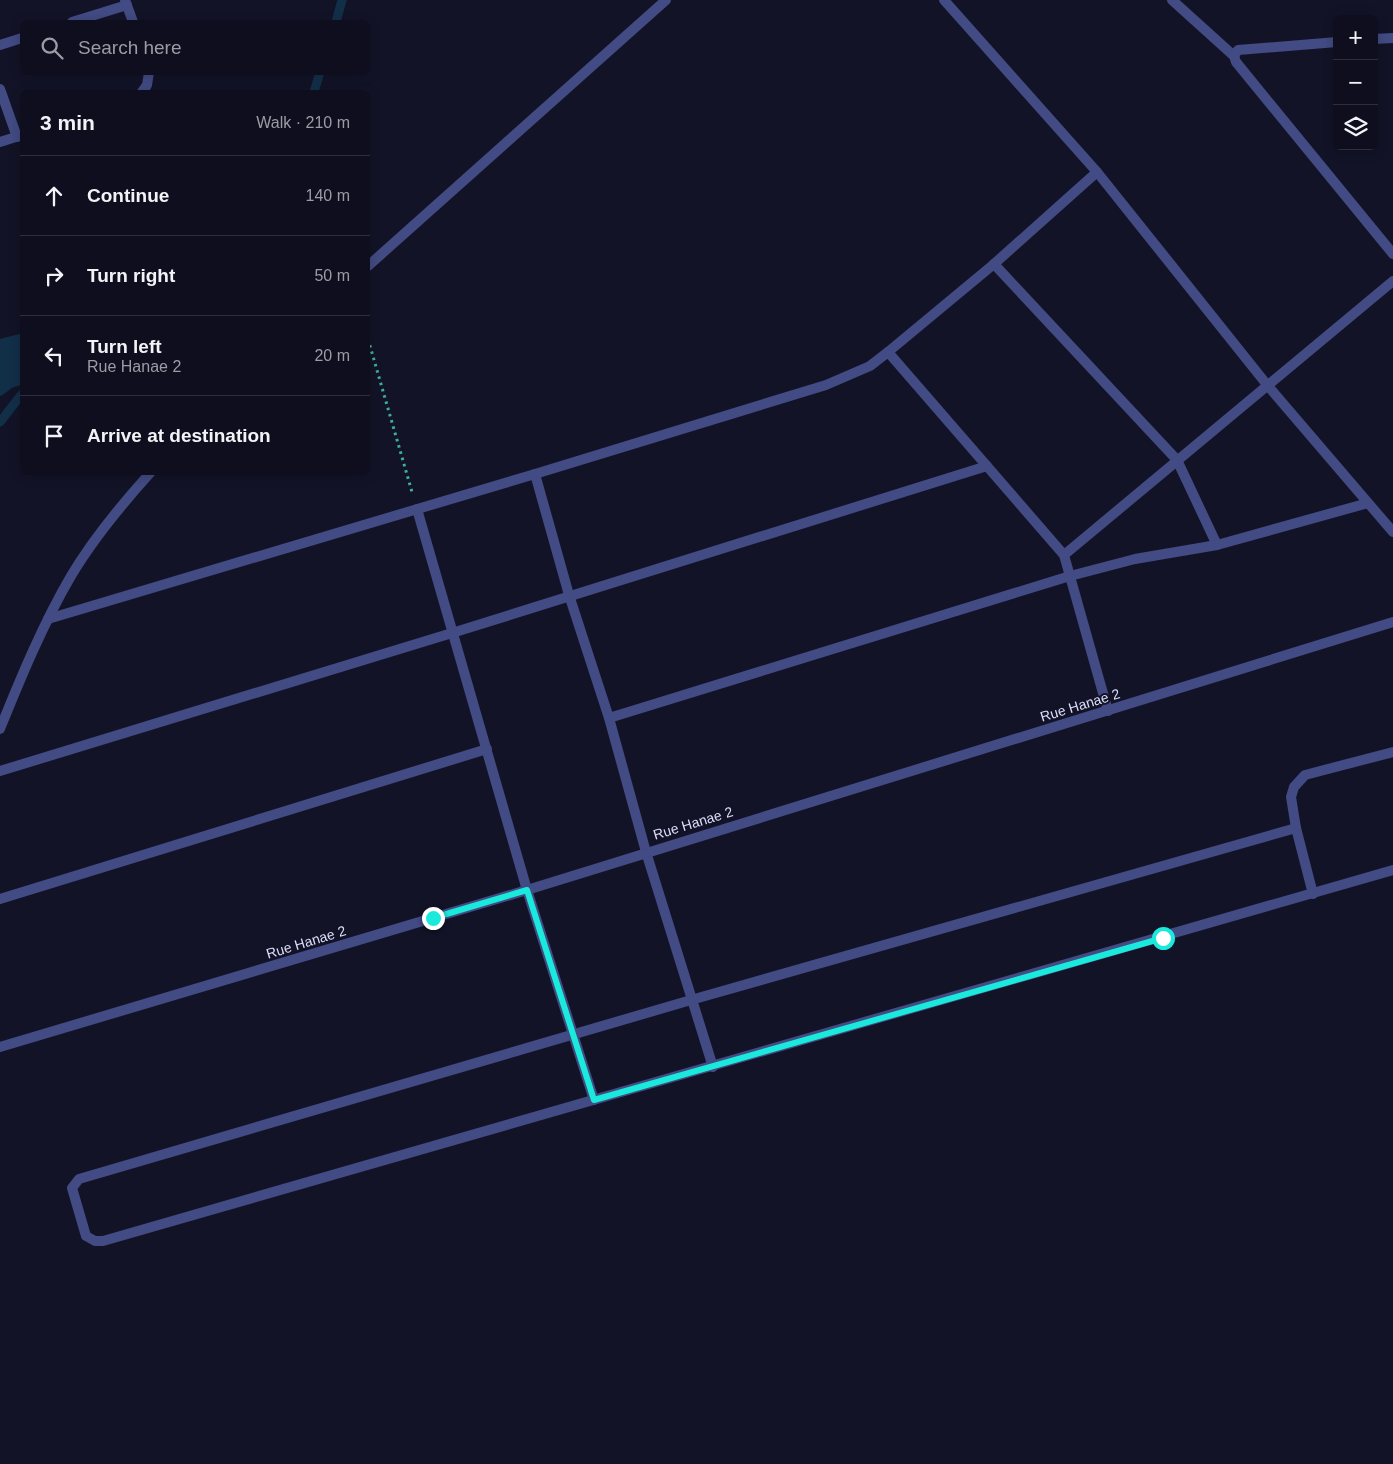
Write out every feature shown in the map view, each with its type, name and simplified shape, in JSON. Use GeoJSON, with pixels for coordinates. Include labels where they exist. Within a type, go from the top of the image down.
{"type":"FeatureCollection","features":[{"type":"Feature","properties":{"kind":"street"},"geometry":{"type":"LineString","coordinates":[[370,264],[666,0]]}},
{"type":"Feature","properties":{"kind":"street"},"geometry":{"type":"LineString","coordinates":[[944,0],[1097,172],[1268,386],[1393,532]]}},
{"type":"Feature","properties":{"kind":"street"},"geometry":{"type":"LineString","coordinates":[[1172,0],[1234,56],[1236,62],[1393,254]]}},
{"type":"Feature","properties":{"kind":"street"},"geometry":{"type":"LineString","coordinates":[[78,20],[126,3],[132,20]]}},
{"type":"Feature","properties":{"kind":"street"},"geometry":{"type":"LineString","coordinates":[[1378,39],[1393,38]]}},
{"type":"Feature","properties":{"kind":"street"},"geometry":{"type":"LineString","coordinates":[[0,45],[20,39]]}},
{"type":"Feature","properties":{"kind":"street"},"geometry":{"type":"LineString","coordinates":[[1234,56],[1238,50],[1333,42]]}},
{"type":"Feature","properties":{"kind":"street"},"geometry":{"type":"LineString","coordinates":[[145,89],[148,75]]}},
{"type":"Feature","properties":{"kind":"street"},"geometry":{"type":"LineString","coordinates":[[0,89],[20,136],[0,142]]}},
{"type":"Feature","properties":{"kind":"street"},"geometry":{"type":"LineString","coordinates":[[48,620],[535,474],[826,384],[870,366],[994,264],[1097,172]]}},
{"type":"Feature","properties":{"kind":"street"},"geometry":{"type":"LineString","coordinates":[[994,264],[1177,460],[1217,545]]}},
{"type":"Feature","properties":{"kind":"street"},"geometry":{"type":"LineString","coordinates":[[1064,555],[1393,281]]}},
{"type":"Feature","properties":{"kind":"street"},"geometry":{"type":"LineString","coordinates":[[888,352],[1064,555],[1108,711]]}},
{"type":"Feature","properties":{"kind":"street"},"geometry":{"type":"LineString","coordinates":[[0,770],[452,633],[987,466]]}},
{"type":"Feature","properties":{"kind":"street"},"geometry":{"type":"LineString","coordinates":[[535,474],[569,595],[609,718],[646,852],[713,1067]]}},
{"type":"Feature","properties":{"kind":"street"},"geometry":{"type":"LineString","coordinates":[[0,728],[48,620],[73,574],[127,499],[148,475]]}},
{"type":"Feature","properties":{"kind":"street"},"geometry":{"type":"LineString","coordinates":[[609,718],[1070,576],[1134,560],[1217,545],[1368,503]]}},
{"type":"Feature","properties":{"kind":"street"},"geometry":{"type":"LineString","coordinates":[[416,509],[527,890],[594,1100]]}},
{"type":"Feature","properties":{"kind":"street","name":"Rue Hanae 2"},"geometry":{"type":"LineString","coordinates":[[0,1047],[527,890],[1393,622]]}},
{"type":"Feature","properties":{"kind":"street"},"geometry":{"type":"LineString","coordinates":[[0,899],[486,749]]}},
{"type":"Feature","properties":{"kind":"street"},"geometry":{"type":"LineString","coordinates":[[1314,894],[1296,828],[1291,797],[1294,787],[1305,775],[1393,752]]}},
{"type":"Feature","properties":{"kind":"street"},"geometry":{"type":"LineString","coordinates":[[1296,828],[691,1000],[79,1179],[72,1188],[86,1236],[95,1241],[103,1241],[1393,870]]}},
{"type":"Feature","properties":{"kind":"path"},"geometry":{"type":"LineString","coordinates":[[370,346],[416,509]]}},
{"type":"Feature","properties":{"kind":"waterway"},"geometry":{"type":"LineString","coordinates":[[337,20],[342,0]]}},
{"type":"Feature","properties":{"kind":"waterway"},"geometry":{"type":"LineString","coordinates":[[315,90],[319,75]]}},
{"type":"Feature","properties":{"kind":"waterway"},"geometry":{"type":"LineString","coordinates":[[0,365],[20,360]]}},
{"type":"Feature","properties":{"kind":"waterway"},"geometry":{"type":"LineString","coordinates":[[0,391],[20,376]]}},
{"type":"Feature","properties":{"kind":"waterway"},"geometry":{"type":"LineString","coordinates":[[0,422],[20,397]]}},
{"type":"Feature","properties":{"kind":"route"},"geometry":{"type":"LineString","coordinates":[[433,918],[527,890],[594,1100],[1163,938]]}}]}
